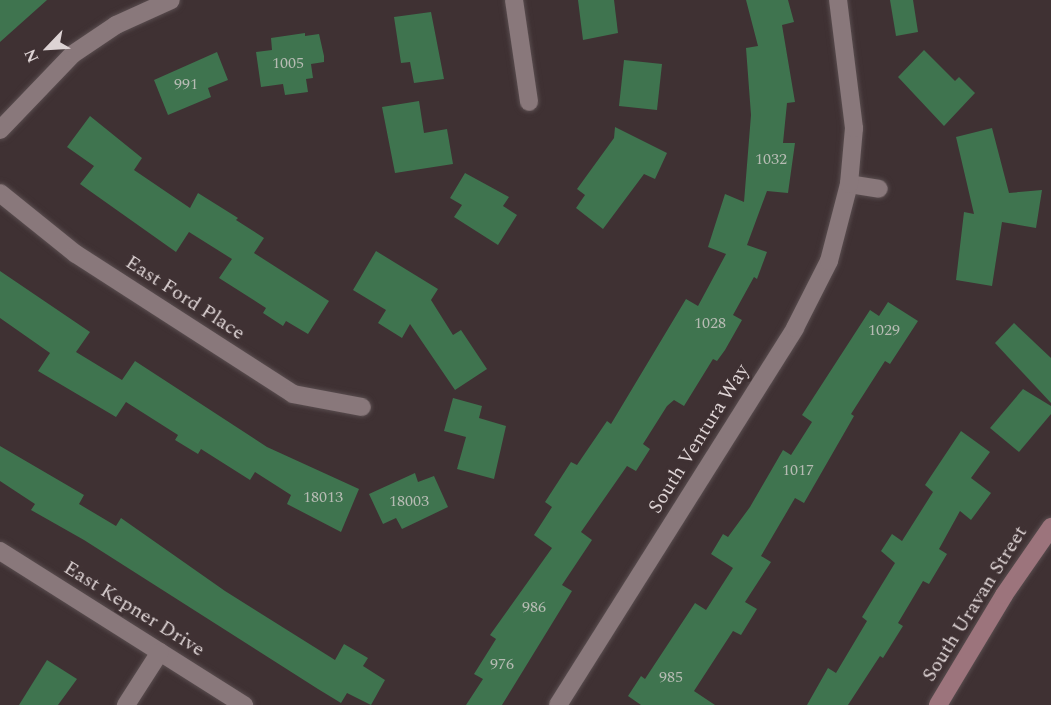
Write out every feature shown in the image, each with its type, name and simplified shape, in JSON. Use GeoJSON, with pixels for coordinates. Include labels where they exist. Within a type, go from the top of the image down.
{"type":"FeatureCollection","features":[{"type":"Feature","properties":{"kind":"street"},"geometry":{"type":"LineString","coordinates":[[0,130],[73,54],[116,25],[171,0]]}},
{"type":"Feature","properties":{"kind":"street"},"geometry":{"type":"LineString","coordinates":[[514,0],[530,102]]}},
{"type":"Feature","properties":{"kind":"street","name":"South Ventura Way"},"geometry":{"type":"LineString","coordinates":[[558,705],[813,297],[829,261],[849,184],[852,88],[838,0]]}},
{"type":"Feature","properties":{"kind":"street"},"geometry":{"type":"LineString","coordinates":[[849,184],[879,189]]}},
{"type":"Feature","properties":{"kind":"street","name":"East Ford Place"},"geometry":{"type":"LineString","coordinates":[[0,194],[76,254],[293,394],[362,407]]}},
{"type":"Feature","properties":{"kind":"street","name":"South Uravan Street"},"geometry":{"type":"LineString","coordinates":[[938,705],[1004,595],[1051,527]]}},
{"type":"Feature","properties":{"kind":"street","name":"East Kepner Drive"},"geometry":{"type":"LineString","coordinates":[[0,551],[244,705]]}},
{"type":"Feature","properties":{"kind":"street"},"geometry":{"type":"LineString","coordinates":[[126,705],[159,652]]}},
{"type":"Feature","properties":{"kind":"building"},"geometry":{"type":"Polygon","coordinates":[[[0,0],[47,0],[0,42],[0,0]]]}},
{"type":"Feature","properties":{"kind":"building"},"geometry":{"type":"Polygon","coordinates":[[[578,0],[614,0],[618,33],[583,40],[578,0]]]}},
{"type":"Feature","properties":{"kind":"building"},"geometry":{"type":"Polygon","coordinates":[[[746,0],[788,0],[794,22],[782,25],[795,102],[787,103],[783,143],[795,143],[788,193],[767,191],[747,245],[767,252],[757,279],[754,277],[733,315],[742,320],[725,350],[717,361],[713,359],[684,406],[674,400],[667,406],[643,444],[650,449],[636,471],[627,466],[581,532],[592,540],[562,585],[572,591],[502,705],[466,705],[483,679],[474,674],[496,639],[490,635],[552,548],[534,535],[552,507],[545,502],[571,462],[577,465],[607,421],[611,424],[686,299],[698,306],[726,254],[708,247],[725,194],[744,202],[751,115],[746,48],[758,46],[746,0]]]}},
{"type":"Feature","properties":{"kind":"building"},"geometry":{"type":"Polygon","coordinates":[[[890,0],[913,0],[918,32],[896,36],[890,0]]]}},
{"type":"Feature","properties":{"kind":"building"},"geometry":{"type":"Polygon","coordinates":[[[431,12],[444,79],[414,83],[410,62],[401,63],[394,17],[431,12]]]}},
{"type":"Feature","properties":{"kind":"building"},"geometry":{"type":"Polygon","coordinates":[[[305,33],[305,36],[319,34],[324,56],[324,62],[311,64],[313,78],[306,79],[308,92],[285,95],[283,84],[261,87],[256,52],[272,50],[271,38],[305,33]]]}},
{"type":"Feature","properties":{"kind":"building"},"geometry":{"type":"Polygon","coordinates":[[[924,50],[955,81],[959,77],[975,93],[944,126],[898,77],[924,50]]]}},
{"type":"Feature","properties":{"kind":"building"},"geometry":{"type":"Polygon","coordinates":[[[217,52],[228,80],[208,88],[211,97],[168,115],[154,80],[217,52]]]}},
{"type":"Feature","properties":{"kind":"building"},"geometry":{"type":"Polygon","coordinates":[[[624,60],[662,64],[657,110],[619,106],[624,60]]]}},
{"type":"Feature","properties":{"kind":"building"},"geometry":{"type":"Polygon","coordinates":[[[419,101],[424,133],[447,129],[453,164],[395,173],[382,107],[419,101]]]}},
{"type":"Feature","properties":{"kind":"building"},"geometry":{"type":"Polygon","coordinates":[[[90,116],[142,158],[134,170],[190,208],[198,193],[238,218],[236,220],[264,238],[254,253],[329,301],[308,334],[286,321],[283,326],[263,313],[266,308],[219,278],[232,259],[189,232],[176,252],[80,184],[94,166],[67,147],[90,116]]]}},
{"type":"Feature","properties":{"kind":"building"},"geometry":{"type":"Polygon","coordinates":[[[615,127],[667,153],[655,179],[644,174],[603,229],[576,208],[585,195],[577,189],[614,138],[615,127]]]}},
{"type":"Feature","properties":{"kind":"building"},"geometry":{"type":"Polygon","coordinates":[[[992,128],[1009,193],[1042,190],[1036,228],[1002,222],[992,286],[956,280],[964,212],[974,214],[956,137],[992,128]]]}},
{"type":"Feature","properties":{"kind":"building"},"geometry":{"type":"Polygon","coordinates":[[[465,173],[509,197],[503,206],[517,215],[498,245],[454,217],[462,205],[450,198],[465,173]]]}},
{"type":"Feature","properties":{"kind":"building"},"geometry":{"type":"Polygon","coordinates":[[[376,251],[438,289],[431,300],[453,335],[461,330],[487,369],[455,390],[410,324],[402,338],[378,323],[386,310],[353,290],[376,251]]]}},
{"type":"Feature","properties":{"kind":"building"},"geometry":{"type":"Polygon","coordinates":[[[0,271],[90,332],[76,352],[122,380],[135,361],[267,447],[359,489],[341,532],[287,504],[291,495],[255,472],[250,480],[201,449],[198,454],[175,440],[178,435],[126,402],[116,417],[38,371],[50,353],[0,318],[0,271]]]}},
{"type":"Feature","properties":{"kind":"building"},"geometry":{"type":"Polygon","coordinates":[[[888,302],[918,321],[890,364],[885,361],[851,414],[854,416],[804,503],[795,498],[761,556],[771,562],[745,602],[757,609],[741,635],[733,631],[694,691],[715,705],[641,705],[628,696],[641,676],[645,679],[695,603],[706,610],[733,568],[711,554],[723,534],[728,537],[750,507],[783,450],[791,455],[812,422],[802,415],[870,310],[879,316],[888,302]]]}},
{"type":"Feature","properties":{"kind":"building"},"geometry":{"type":"Polygon","coordinates":[[[1014,323],[1051,358],[1051,403],[995,343],[1014,323]]]}},
{"type":"Feature","properties":{"kind":"building"},"geometry":{"type":"Polygon","coordinates":[[[1023,389],[1051,406],[1051,414],[1019,452],[990,428],[1023,389]]]}},
{"type":"Feature","properties":{"kind":"building"},"geometry":{"type":"Polygon","coordinates":[[[453,398],[482,406],[479,418],[506,426],[494,479],[457,469],[466,437],[444,431],[453,398]]]}},
{"type":"Feature","properties":{"kind":"building"},"geometry":{"type":"Polygon","coordinates":[[[961,431],[990,452],[971,478],[991,493],[971,520],[960,511],[939,549],[947,554],[929,584],[923,581],[898,623],[903,626],[883,658],[880,656],[848,705],[807,705],[828,668],[836,673],[867,621],[862,617],[895,563],[881,551],[892,534],[902,541],[933,492],[925,485],[961,431]]]}},
{"type":"Feature","properties":{"kind":"building"},"geometry":{"type":"Polygon","coordinates":[[[0,446],[84,495],[79,504],[116,526],[121,518],[225,591],[335,660],[344,644],[368,658],[363,666],[385,680],[371,705],[347,693],[341,703],[84,540],[31,510],[35,504],[0,481],[0,446]]]}},
{"type":"Feature","properties":{"kind":"building"},"geometry":{"type":"Polygon","coordinates":[[[415,473],[418,482],[434,476],[448,507],[402,529],[396,518],[383,524],[369,494],[415,473]]]}},
{"type":"Feature","properties":{"kind":"building"},"geometry":{"type":"Polygon","coordinates":[[[47,660],[77,679],[58,705],[19,705],[47,660]]]}}]}
